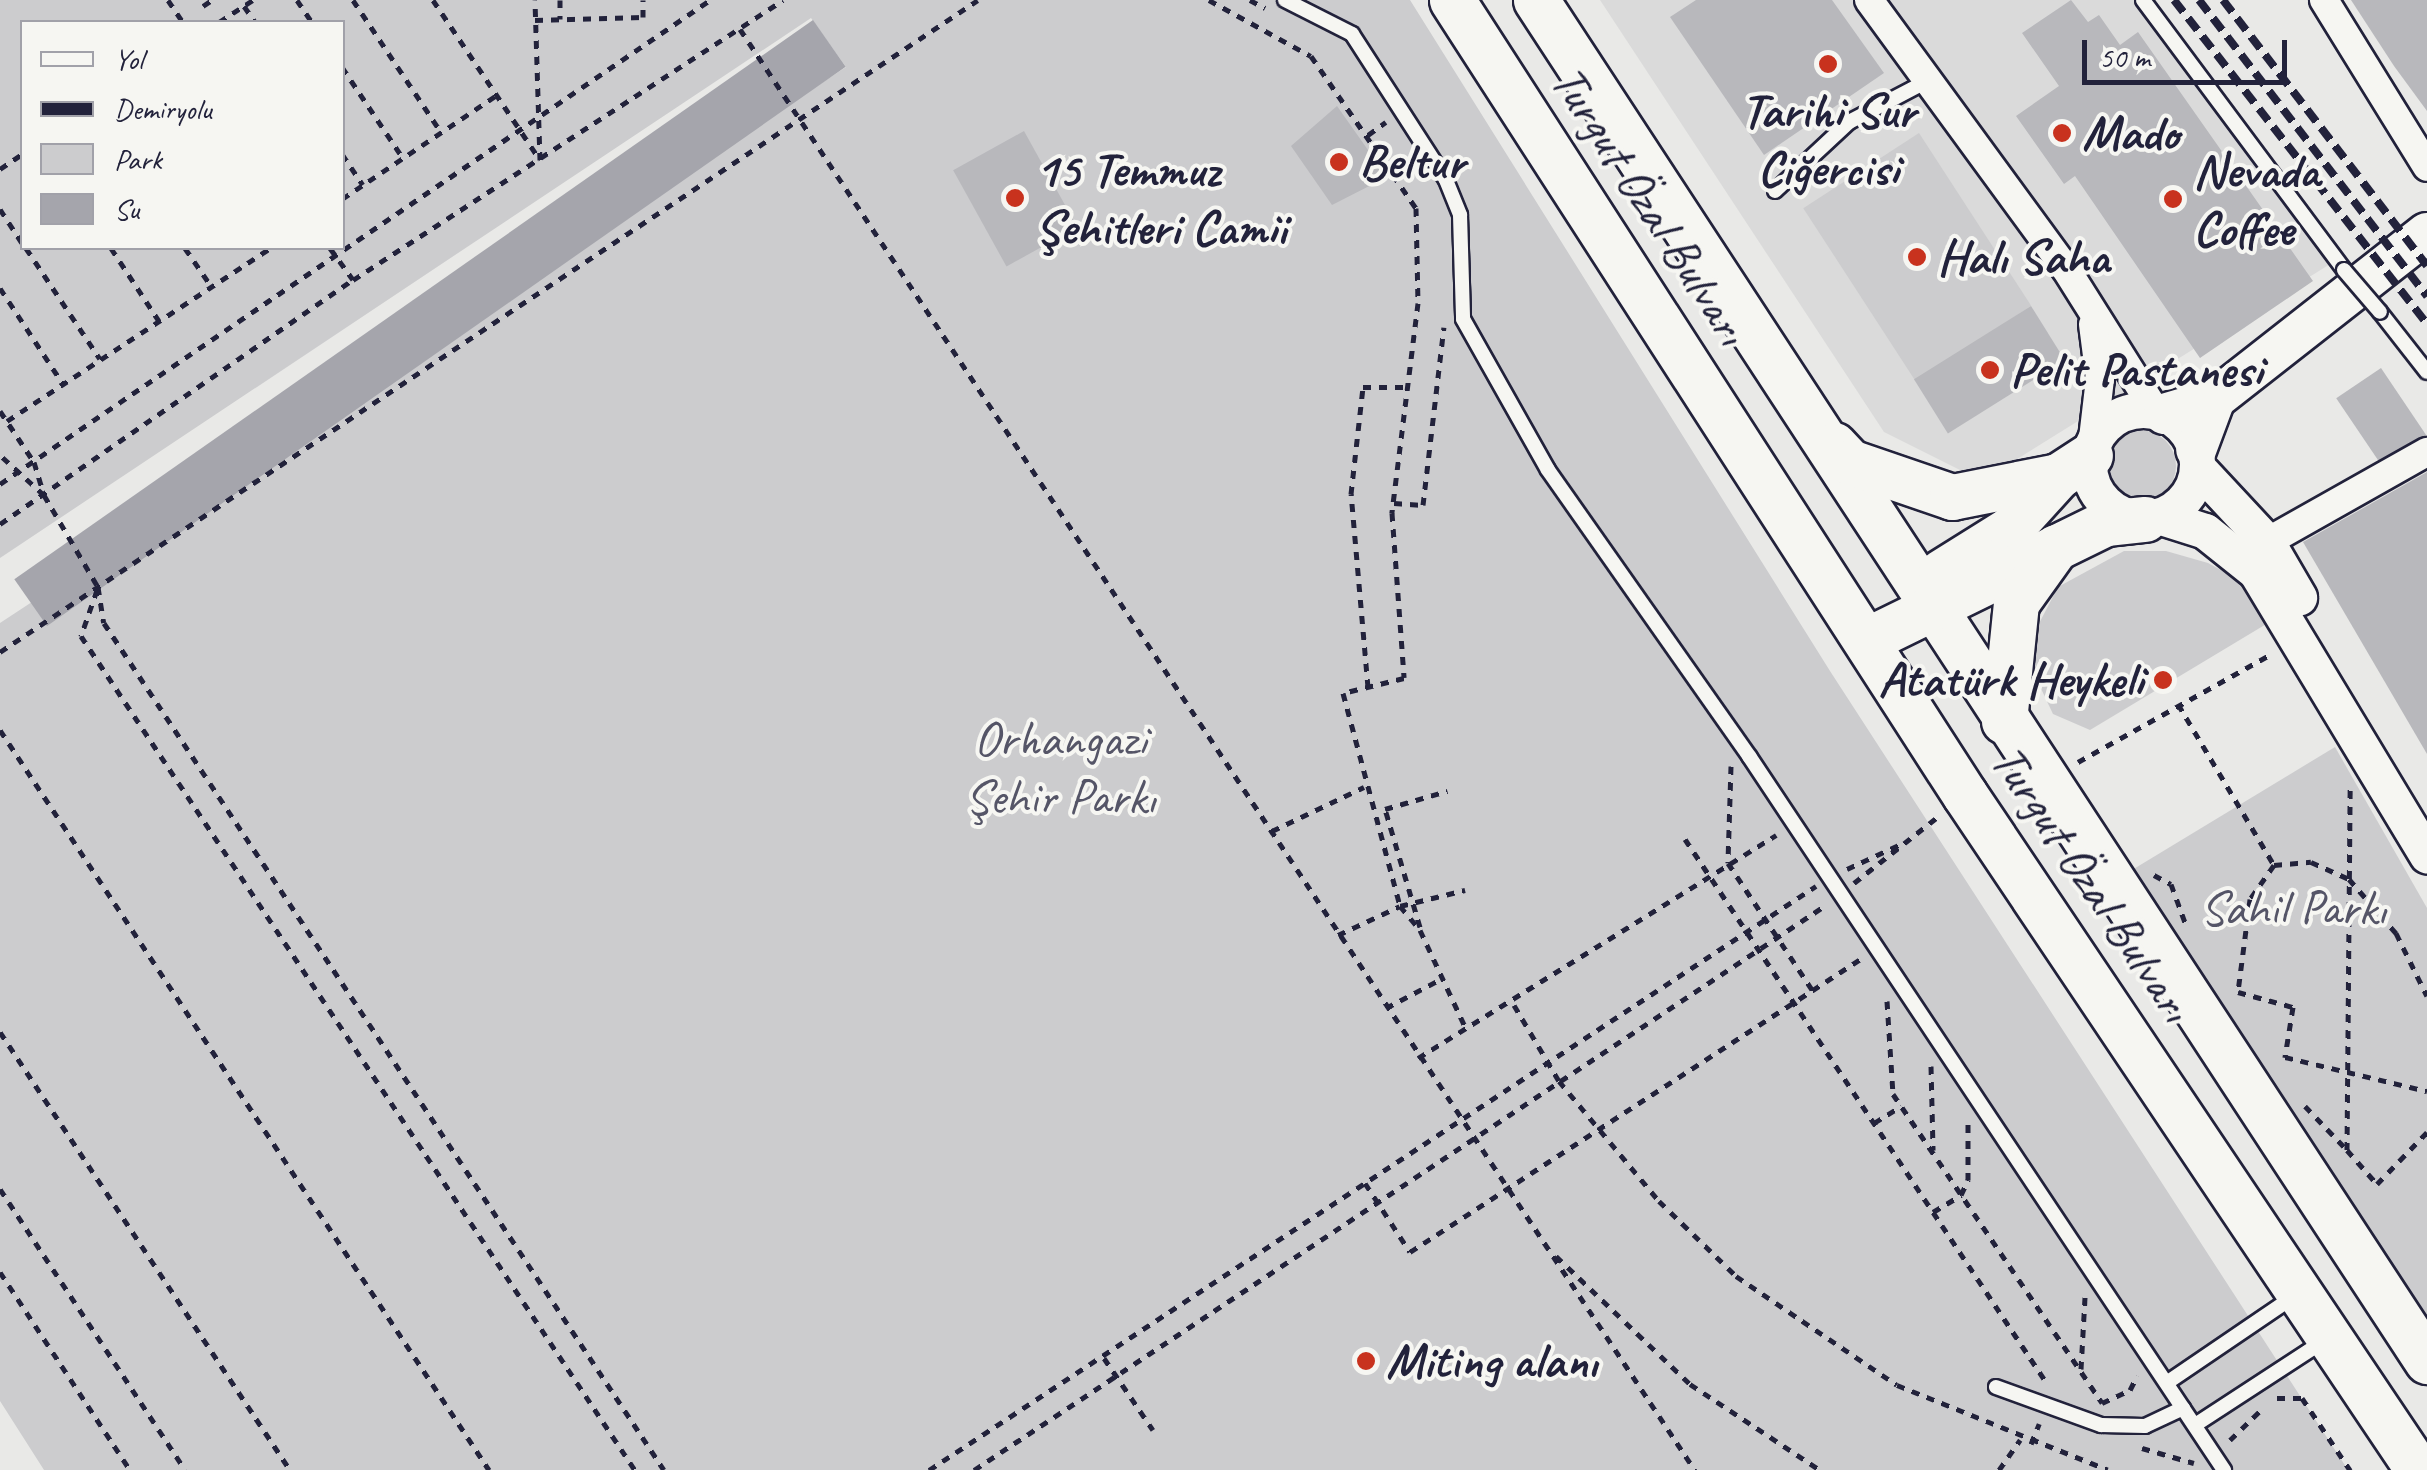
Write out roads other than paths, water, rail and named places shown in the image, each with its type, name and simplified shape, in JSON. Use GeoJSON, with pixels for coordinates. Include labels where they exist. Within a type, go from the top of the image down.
{"type":"FeatureCollection","features":[{"type":"Feature","properties":{"kind":"highway","name":"Turgut Özal Bulvarı"},"geometry":{"type":"LineString","coordinates":[[1452,0],[1870,639],[1965,795],[2418,1470]]}},
{"type":"Feature","properties":{"kind":"highway","name":"Turgut Özal Bulvarı"},"geometry":{"type":"LineString","coordinates":[[1536,0],[2004,721],[2427,1361]]}},
{"type":"Feature","properties":{"kind":"highway"},"geometry":{"type":"LineString","coordinates":[[1808,418],[1850,462],[1952,498],[2080,459]]}},
{"type":"Feature","properties":{"kind":"highway"},"geometry":{"type":"LineString","coordinates":[[1926,598],[2010,529],[2080,459]]}},
{"type":"Feature","properties":{"kind":"highway"},"geometry":{"type":"LineString","coordinates":[[1870,639],[1887,607],[1926,598],[2106,523],[2151,517]]}},
{"type":"Feature","properties":{"kind":"highway"},"geometry":{"type":"LineString","coordinates":[[2004,721],[2016,603],[2058,545]]}},
{"type":"Feature","properties":{"kind":"main road"},"geometry":{"type":"LineString","coordinates":[[2160,413],[2214,399],[2356,295],[2427,234]]}},
{"type":"Feature","properties":{"kind":"main road"},"geometry":{"type":"LineString","coordinates":[[2197,459],[2214,399]]}},
{"type":"Feature","properties":{"kind":"street"},"geometry":{"type":"LineString","coordinates":[[1868,0],[2066,269],[2160,413],[2188,431],[2197,459],[2266,542],[2427,812]]}},
{"type":"Feature","properties":{"kind":"street"},"geometry":{"type":"LineString","coordinates":[[2324,0],[2427,168]]}},
{"type":"Feature","properties":{"kind":"street"},"geometry":{"type":"LineString","coordinates":[[2066,269],[2098,347],[2080,459],[2098,494],[2123,515],[2151,517],[2204,531],[2244,558],[2427,855]]}},
{"type":"Feature","properties":{"kind":"street"},"geometry":{"type":"LineString","coordinates":[[2080,459],[2121,415],[2160,413]]}},
{"type":"Feature","properties":{"kind":"street"},"geometry":{"type":"LineString","coordinates":[[2266,542],[2427,452]]}},
{"type":"Feature","properties":{"kind":"street"},"geometry":{"type":"LineString","coordinates":[[2151,517],[2184,502],[2197,459]]}},
{"type":"Feature","properties":{"kind":"lane"},"geometry":{"type":"LineString","coordinates":[[1285,0],[1352,34],[1446,180],[1460,215],[1462,319],[1558,484],[1869,954],[2168,1382],[2224,1470]]}},
{"type":"Feature","properties":{"kind":"lane"},"geometry":{"type":"LineString","coordinates":[[2143,0],[2356,295],[2427,372]]}},
{"type":"Feature","properties":{"kind":"lane"},"geometry":{"type":"LineString","coordinates":[[1774,190],[1849,122],[1927,80]]}},
{"type":"Feature","properties":{"kind":"lane"},"geometry":{"type":"LineString","coordinates":[[2168,1382],[2301,1292]]}},
{"type":"Feature","properties":{"kind":"lane"},"geometry":{"type":"LineString","coordinates":[[2194,1425],[2327,1339]]}},
{"type":"Feature","properties":{"kind":"lane"},"geometry":{"type":"LineString","coordinates":[[1996,1387],[2101,1425],[2145,1426],[2183,1408]]}},
{"type":"Feature","properties":{"kind":"water"},"geometry":{"type":"Polygon","coordinates":[[[813,20],[846,67],[47,626],[14,579],[813,20]]]}},
{"type":"Feature","properties":{"kind":"railway"},"geometry":{"type":"LineString","coordinates":[[2174,0],[2427,324]]}},
{"type":"Feature","properties":{"kind":"railway"},"geometry":{"type":"LineString","coordinates":[[2199,0],[2427,296]]}},
{"type":"Feature","properties":{"kind":"railway"},"geometry":{"type":"LineString","coordinates":[[2223,0],[2427,266]]}},
{"type":"Feature","properties":{"kind":"place","name":"Tarihi Sur Ciğercisi"},"geometry":{"type":"Point","coordinates":[1828,64]}},
{"type":"Feature","properties":{"kind":"place","name":"Mado"},"geometry":{"type":"Point","coordinates":[2062,133]}},
{"type":"Feature","properties":{"kind":"place","name":"Beltur"},"geometry":{"type":"Point","coordinates":[1339,162]}},
{"type":"Feature","properties":{"kind":"place","name":"15 Temmuz Şehitleri Camii"},"geometry":{"type":"Point","coordinates":[1015,198]}},
{"type":"Feature","properties":{"kind":"place","name":"Nevada Coffee"},"geometry":{"type":"Point","coordinates":[2173,199]}},
{"type":"Feature","properties":{"kind":"place","name":"Halı Saha"},"geometry":{"type":"Point","coordinates":[1917,257]}},
{"type":"Feature","properties":{"kind":"place","name":"Pelit Pastanesi"},"geometry":{"type":"Point","coordinates":[1990,370]}},
{"type":"Feature","properties":{"kind":"place","name":"Atatürk Heykeli"},"geometry":{"type":"Point","coordinates":[2163,680]}},
{"type":"Feature","properties":{"kind":"place","name":"Miting alanı"},"geometry":{"type":"Point","coordinates":[1366,1361]}},
{"type":"Feature","properties":{"kind":"park label","name":"Orhangazi Şehir Parkı"},"geometry":{"type":"Point","coordinates":[1060,767]}},
{"type":"Feature","properties":{"kind":"park label","name":"Sahil Parkı"},"geometry":{"type":"Point","coordinates":[2293,908]}}]}
